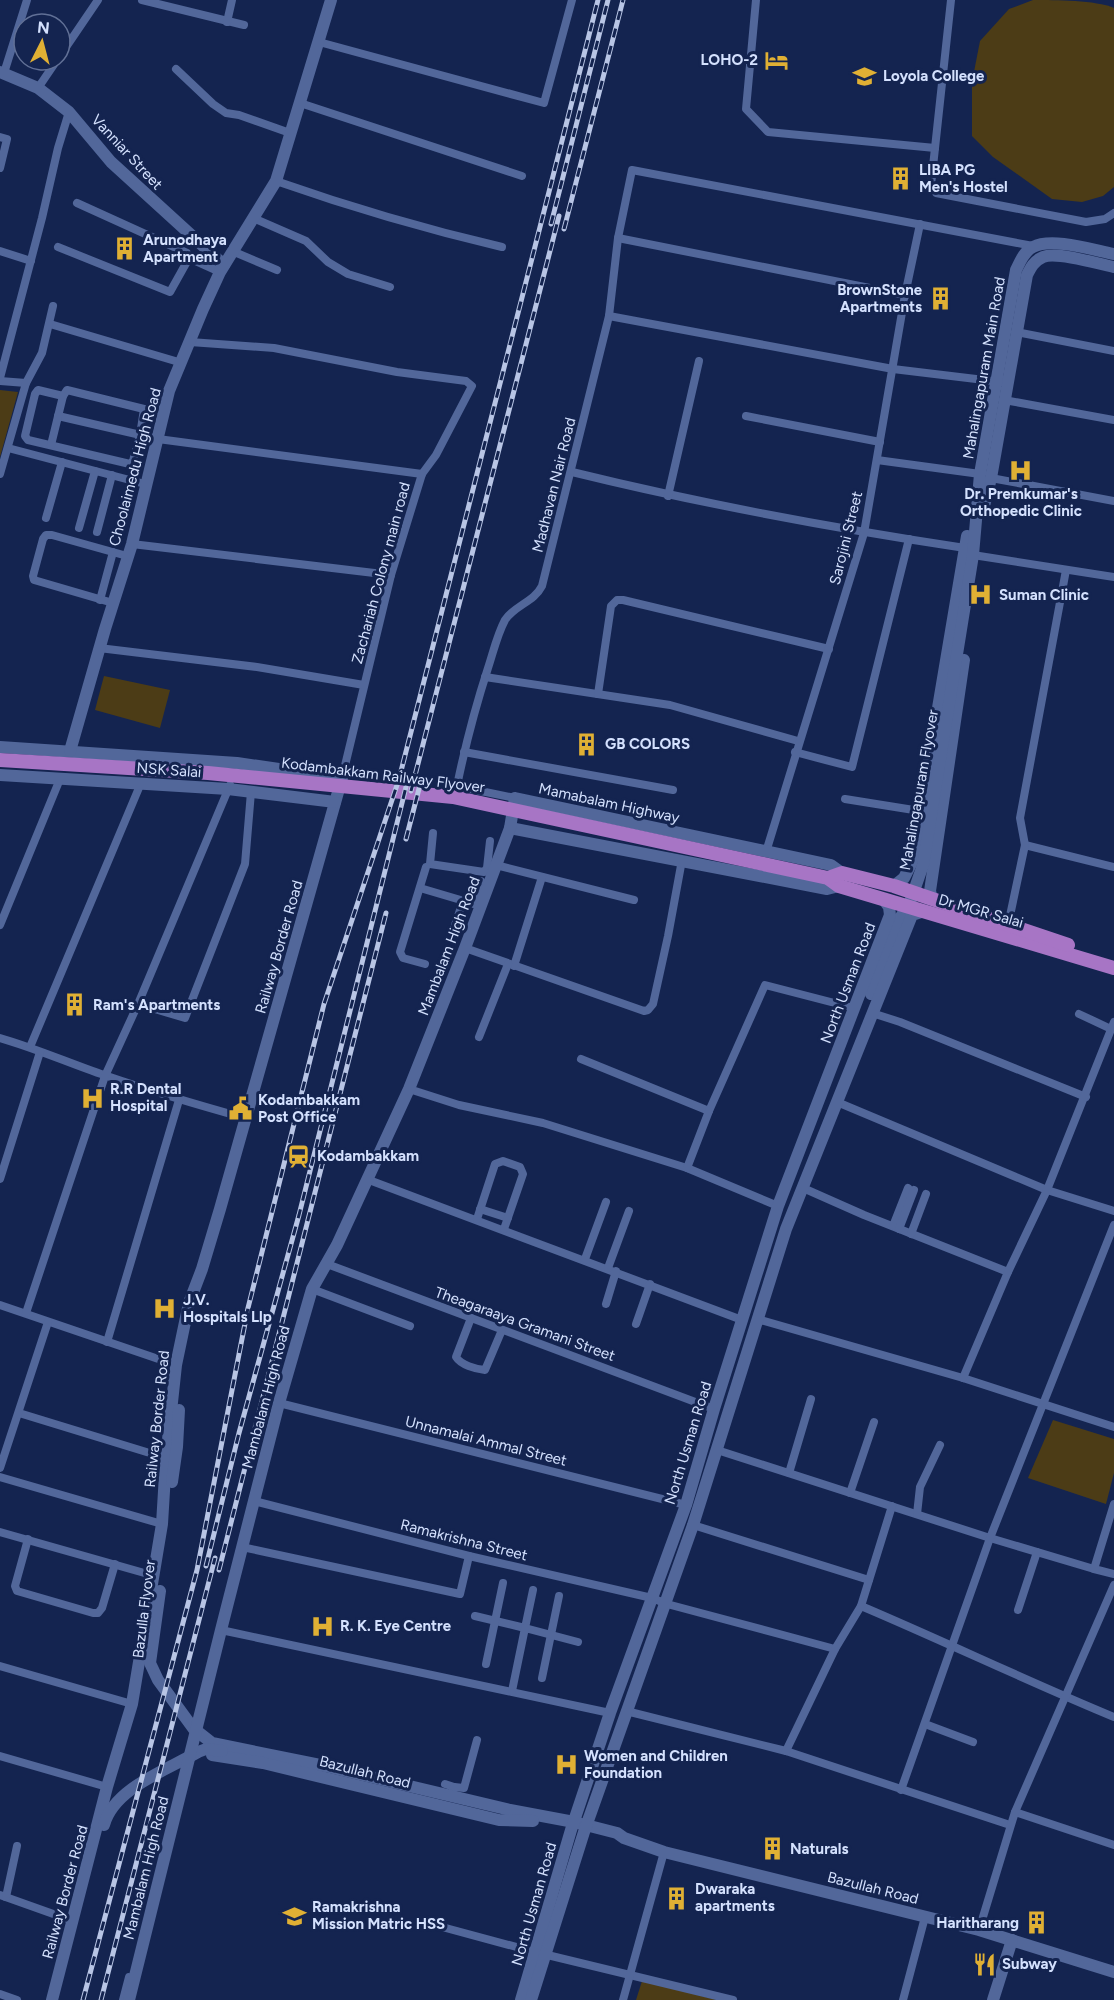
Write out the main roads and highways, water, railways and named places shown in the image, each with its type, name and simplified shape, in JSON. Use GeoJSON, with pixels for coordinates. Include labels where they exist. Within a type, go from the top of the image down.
{"type":"FeatureCollection","features":[{"type":"Feature","properties":{"kind":"main road","name":"Kodambakkam Railway Flyover"},"geometry":{"type":"LineString","coordinates":[[0,760],[208,772],[461,798],[833,879]]}},
{"type":"Feature","properties":{"kind":"main road","name":"Dr MGR Salai"},"geometry":{"type":"LineString","coordinates":[[833,879],[894,886],[1114,960]]}},
{"type":"Feature","properties":{"kind":"main road","name":"Dr MGR Salai"},"geometry":{"type":"LineString","coordinates":[[833,879],[884,900],[1114,968]]}},
{"type":"Feature","properties":{"kind":"railway"},"geometry":{"type":"LineString","coordinates":[[83,2000],[197,1570],[248,1308],[324,1004],[399,779],[598,0]]}},
{"type":"Feature","properties":{"kind":"railway"},"geometry":{"type":"LineString","coordinates":[[551,224],[608,0]]}},
{"type":"Feature","properties":{"kind":"railway"},"geometry":{"type":"LineString","coordinates":[[564,229],[623,0]]}},
{"type":"Feature","properties":{"kind":"railway"},"geometry":{"type":"LineString","coordinates":[[411,791],[559,216]]}},
{"type":"Feature","properties":{"kind":"railway"},"geometry":{"type":"LineString","coordinates":[[206,1566],[239,1433],[299,1215],[408,779]]}},
{"type":"Feature","properties":{"kind":"railway"},"geometry":{"type":"LineString","coordinates":[[406,839],[421,781]]}},
{"type":"Feature","properties":{"kind":"railway"},"geometry":{"type":"LineString","coordinates":[[219,1570],[386,913]]}},
{"type":"Feature","properties":{"kind":"railway"},"geometry":{"type":"LineString","coordinates":[[101,2000],[215,1558]]}},
{"type":"Feature","properties":{"kind":"place","name":"LOHO-2"},"geometry":{"type":"Point","coordinates":[776,60]}},
{"type":"Feature","properties":{"kind":"place","name":"Loyola College"},"geometry":{"type":"Point","coordinates":[865,76]}},
{"type":"Feature","properties":{"kind":"place","name":"LIBA PG Men's Hostel"},"geometry":{"type":"Point","coordinates":[901,179]}},
{"type":"Feature","properties":{"kind":"place","name":"Arunodhaya Apartment"},"geometry":{"type":"Point","coordinates":[125,249]}},
{"type":"Feature","properties":{"kind":"place","name":"BrownStone Apartments"},"geometry":{"type":"Point","coordinates":[940,299]}},
{"type":"Feature","properties":{"kind":"place","name":"Dr. Premkumar's Orthopedic Clinic"},"geometry":{"type":"Point","coordinates":[1021,470]}},
{"type":"Feature","properties":{"kind":"place","name":"Suman Clinic"},"geometry":{"type":"Point","coordinates":[981,595]}},
{"type":"Feature","properties":{"kind":"place","name":"GB COLORS"},"geometry":{"type":"Point","coordinates":[587,744]}},
{"type":"Feature","properties":{"kind":"place","name":"Ram's Apartments"},"geometry":{"type":"Point","coordinates":[75,1005]}},
{"type":"Feature","properties":{"kind":"place","name":"R.R Dental Hospital"},"geometry":{"type":"Point","coordinates":[92,1098]}},
{"type":"Feature","properties":{"kind":"place","name":"Kodambakkam Post Office"},"geometry":{"type":"Point","coordinates":[240,1109]}},
{"type":"Feature","properties":{"kind":"place","name":"Kodambakkam"},"geometry":{"type":"Point","coordinates":[299,1156]}},
{"type":"Feature","properties":{"kind":"place","name":"J.V. Hospitals Llp"},"geometry":{"type":"Point","coordinates":[165,1309]}},
{"type":"Feature","properties":{"kind":"place","name":"R. K. Eye Centre"},"geometry":{"type":"Point","coordinates":[322,1626]}},
{"type":"Feature","properties":{"kind":"place","name":"Women and Children Foundation"},"geometry":{"type":"Point","coordinates":[566,1765]}},
{"type":"Feature","properties":{"kind":"place","name":"Naturals"},"geometry":{"type":"Point","coordinates":[772,1849]}},
{"type":"Feature","properties":{"kind":"place","name":"Dwaraka apartments"},"geometry":{"type":"Point","coordinates":[677,1898]}},
{"type":"Feature","properties":{"kind":"place","name":"Ramakrishna Mission Matric HSS"},"geometry":{"type":"Point","coordinates":[294,1916]}},
{"type":"Feature","properties":{"kind":"place","name":"Haritharang"},"geometry":{"type":"Point","coordinates":[1037,1923]}},
{"type":"Feature","properties":{"kind":"place","name":"Subway"},"geometry":{"type":"Point","coordinates":[984,1964]}}]}
